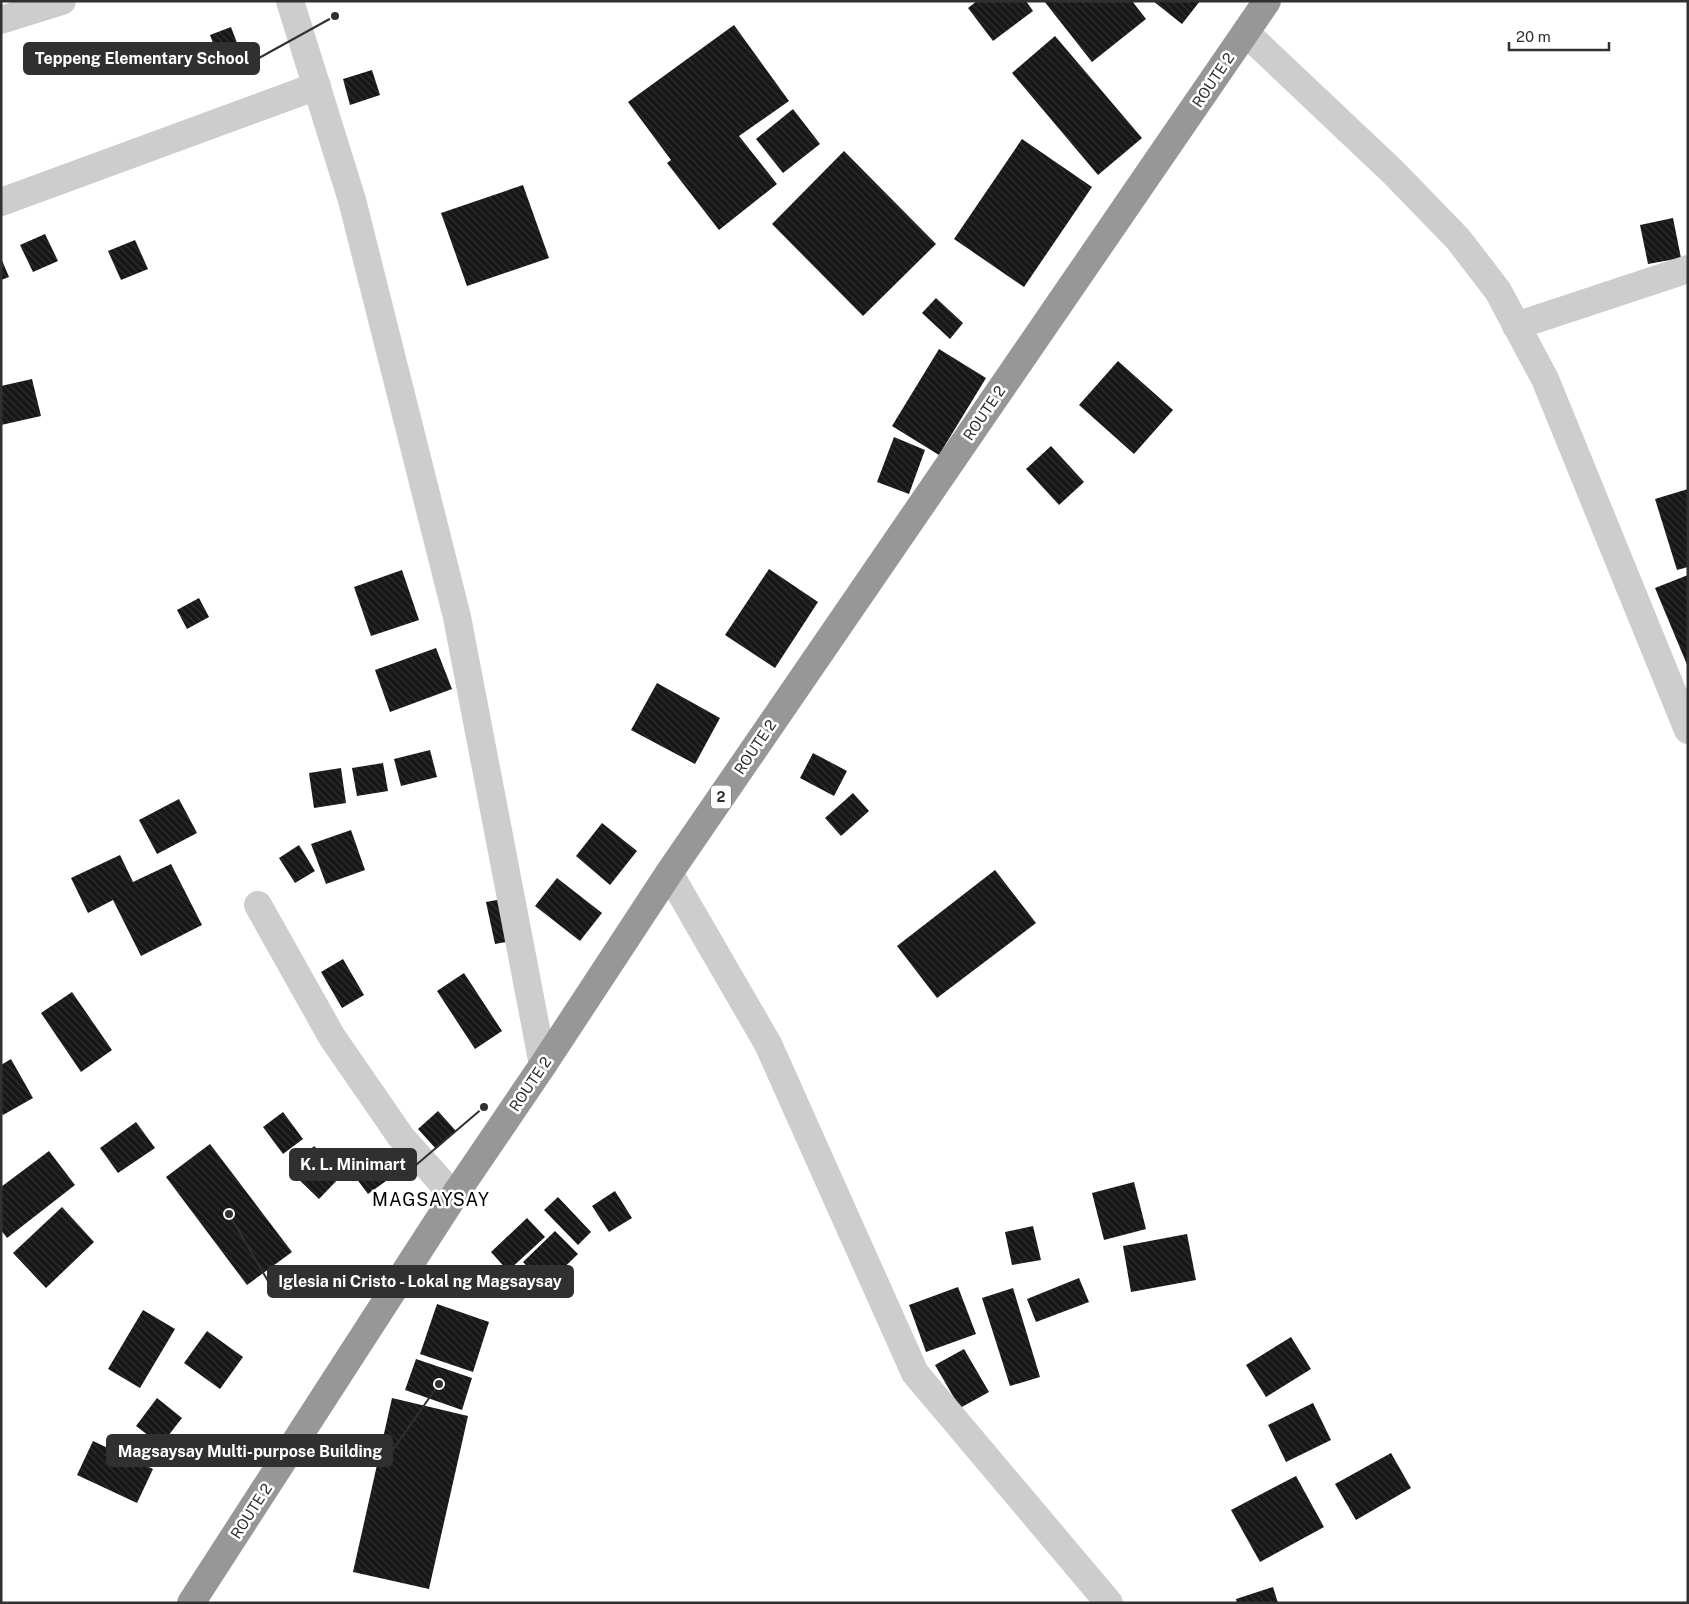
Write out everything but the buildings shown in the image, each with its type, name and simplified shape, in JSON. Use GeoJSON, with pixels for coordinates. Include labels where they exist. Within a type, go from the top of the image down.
{"type":"FeatureCollection","features":[{"type":"Feature","properties":{"kind":"highway","name":"ROUTE 2"},"geometry":{"type":"LineString","coordinates":[[191,1603],[454,1196],[669,873],[1267,1]]}},
{"type":"Feature","properties":{"kind":"street"},"geometry":{"type":"LineString","coordinates":[[1,20],[62,1]]}},
{"type":"Feature","properties":{"kind":"street"},"geometry":{"type":"LineString","coordinates":[[290,1],[352,200],[457,617],[543,1065]]}},
{"type":"Feature","properties":{"kind":"street"},"geometry":{"type":"LineString","coordinates":[[1246,33],[1393,172],[1458,239],[1498,291],[1545,379],[1688,730]]}},
{"type":"Feature","properties":{"kind":"street"},"geometry":{"type":"LineString","coordinates":[[1,202],[316,86]]}},
{"type":"Feature","properties":{"kind":"street"},"geometry":{"type":"LineString","coordinates":[[1516,326],[1688,269]]}},
{"type":"Feature","properties":{"kind":"street"},"geometry":{"type":"LineString","coordinates":[[669,873],[768,1044],[915,1373],[1109,1603]]}},
{"type":"Feature","properties":{"kind":"street"},"geometry":{"type":"LineString","coordinates":[[258,905],[332,1037],[401,1136],[454,1196]]}},
{"type":"Feature","properties":{"kind":"place","name":"Teppeng Elementary School"},"geometry":{"type":"Point","coordinates":[335,16]}},
{"type":"Feature","properties":{"kind":"place","name":"K. L. Minimart"},"geometry":{"type":"Point","coordinates":[484,1107]}},
{"type":"Feature","properties":{"kind":"place","name":"Iglesia ni Cristo - Lokal ng Magsaysay"},"geometry":{"type":"Point","coordinates":[229,1214]}},
{"type":"Feature","properties":{"kind":"place","name":"Magsaysay Multi-purpose Building"},"geometry":{"type":"Point","coordinates":[439,1384]}},
{"type":"Feature","properties":{"kind":"district","name":"MAGSAYSAY"},"geometry":{"type":"Point","coordinates":[431,1199]}}]}
